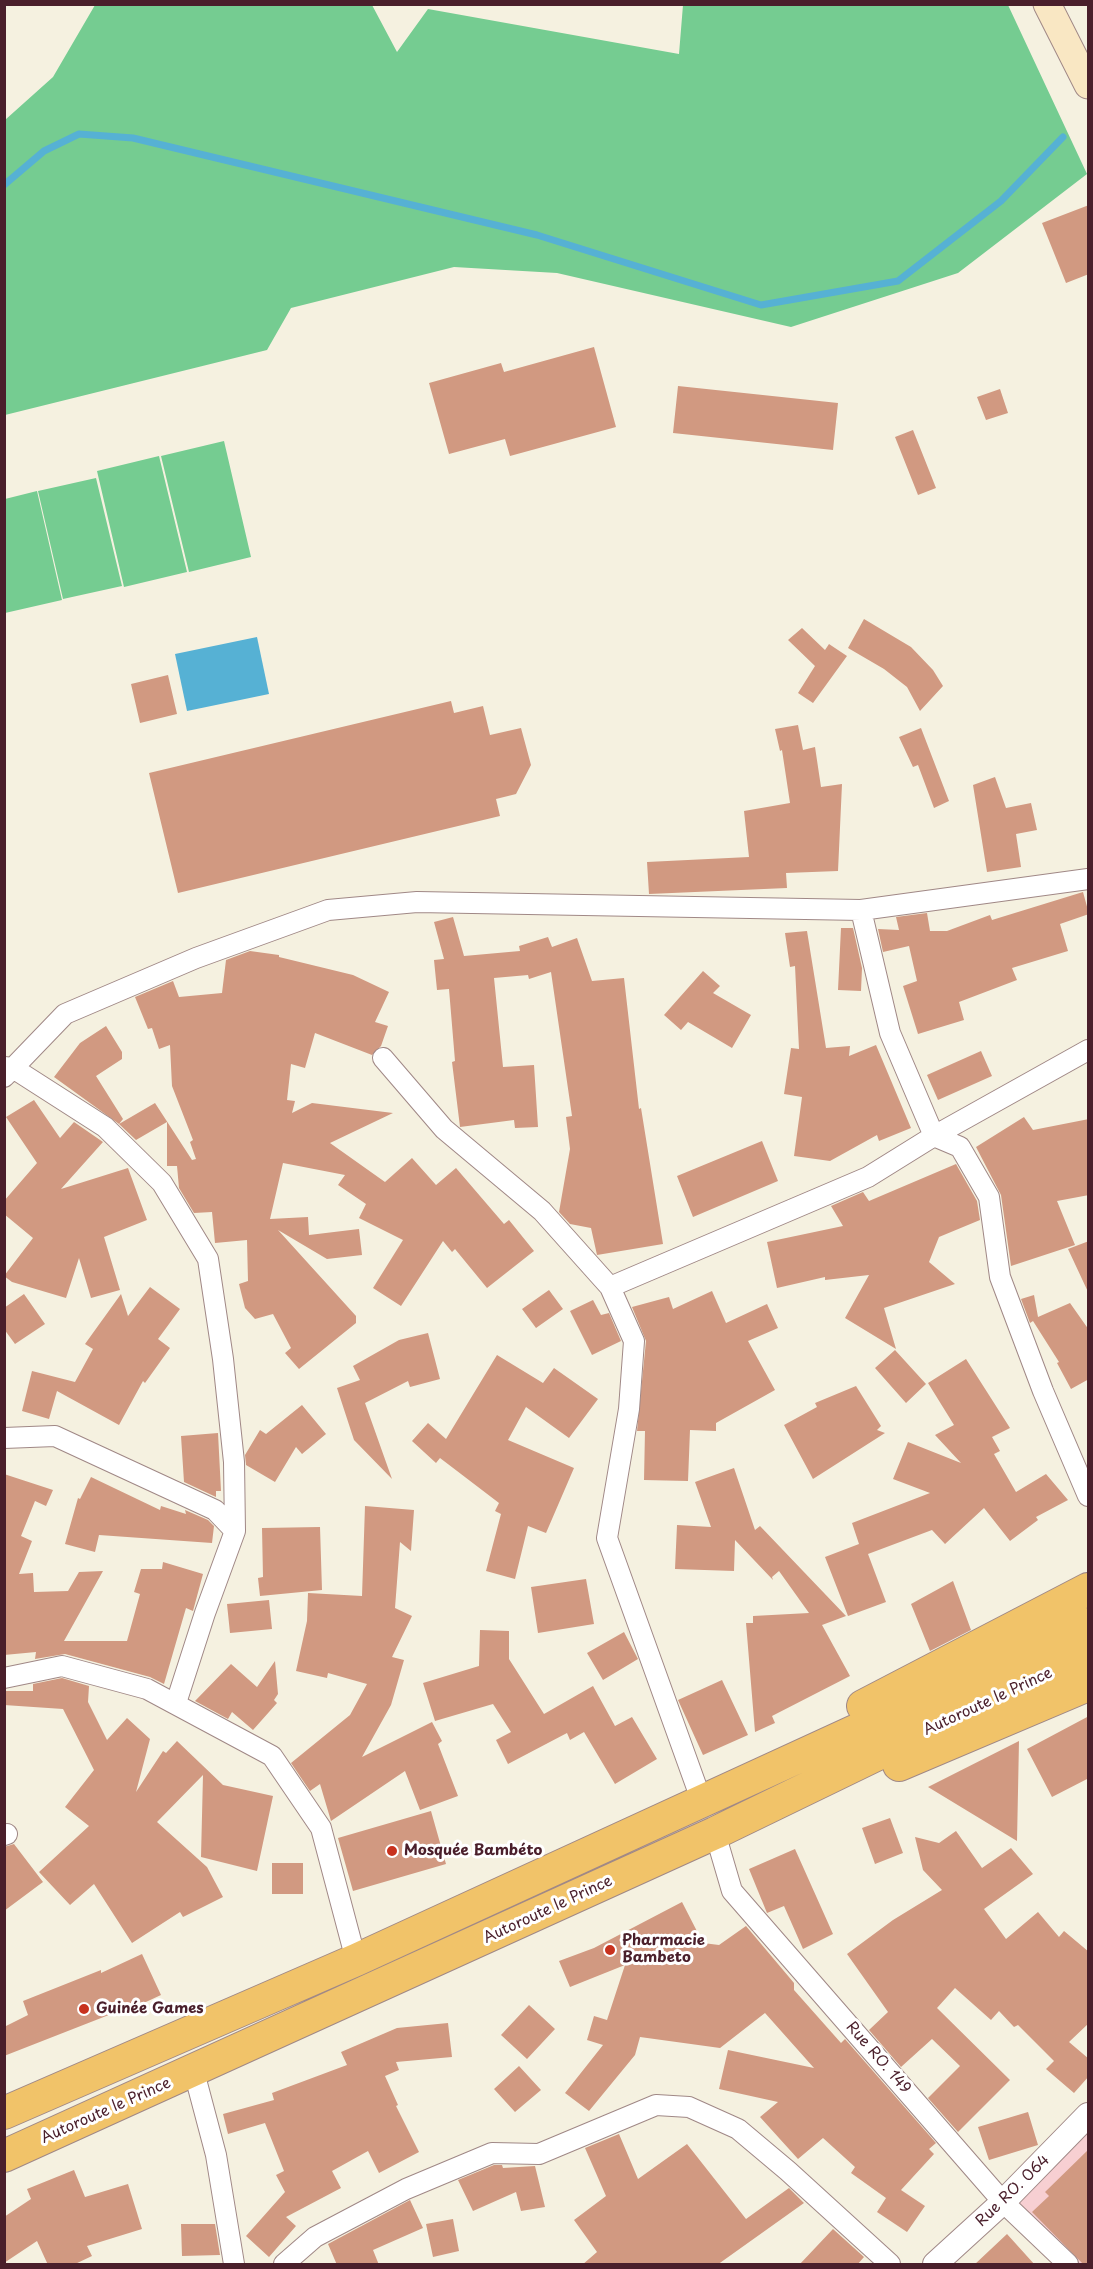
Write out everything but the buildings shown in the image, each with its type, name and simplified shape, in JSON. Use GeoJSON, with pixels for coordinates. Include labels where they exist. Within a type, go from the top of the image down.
{"type":"FeatureCollection","features":[{"type":"Feature","properties":{"kind":"main road"},"geometry":{"type":"LineString","coordinates":[[1047,4],[1089,86]]}},
{"type":"Feature","properties":{"kind":"main road"},"geometry":{"type":"LineString","coordinates":[[702,1802],[843,1717],[1089,1589]]}},
{"type":"Feature","properties":{"kind":"main road","name":"Autoroute le Prince"},"geometry":{"type":"LineString","coordinates":[[4,2113],[356,1960],[1089,1624]]}},
{"type":"Feature","properties":{"kind":"main road","name":"Autoroute le Prince"},"geometry":{"type":"LineString","coordinates":[[4,2156],[194,2072],[715,1833],[919,1734],[1089,1656]]}},
{"type":"Feature","properties":{"kind":"main road"},"geometry":{"type":"LineString","coordinates":[[715,1833],[881,1773],[1089,1685]]}},
{"type":"Feature","properties":{"kind":"street"},"geometry":{"type":"LineString","coordinates":[[176,1703],[235,1531],[234,1462],[223,1359],[208,1259],[162,1183],[105,1127],[7,1070],[64,1014],[196,958],[328,910],[417,902],[861,910],[1089,879]]}},
{"type":"Feature","properties":{"kind":"street"},"geometry":{"type":"LineString","coordinates":[[861,910],[890,1033],[934,1136],[960,1147],[989,1197],[1000,1277],[1043,1391],[1089,1496]]}},
{"type":"Feature","properties":{"kind":"street"},"geometry":{"type":"LineString","coordinates":[[610,1287],[868,1177],[934,1136],[1089,1050]]}},
{"type":"Feature","properties":{"kind":"street"},"geometry":{"type":"LineString","coordinates":[[382,1058],[444,1129],[542,1211],[610,1287],[634,1341],[629,1409],[608,1538],[702,1802]]}},
{"type":"Feature","properties":{"kind":"street"},"geometry":{"type":"LineString","coordinates":[[4,1438],[55,1436],[214,1510],[235,1531]]}},
{"type":"Feature","properties":{"kind":"street"},"geometry":{"type":"LineString","coordinates":[[4,1678],[62,1666],[147,1689],[272,1756],[321,1828],[356,1960]]}},
{"type":"Feature","properties":{"kind":"street","name":"Rue RO. 149"},"geometry":{"type":"LineString","coordinates":[[715,1833],[732,1891],[1003,2202],[1068,2265]]}},
{"type":"Feature","properties":{"kind":"street"},"geometry":{"type":"LineString","coordinates":[[194,2072],[216,2155],[234,2265]]}},
{"type":"Feature","properties":{"kind":"street"},"geometry":{"type":"LineString","coordinates":[[284,2265],[315,2237],[406,2189],[492,2153],[539,2154],[656,2105],[689,2107],[738,2129],[788,2171],[890,2265]]}},
{"type":"Feature","properties":{"kind":"street","name":"Rue RO. 064"},"geometry":{"type":"LineString","coordinates":[[935,2265],[1003,2202],[1089,2115]]}},
{"type":"Feature","properties":{"kind":"shaded area"},"geometry":{"type":"Polygon","coordinates":[[[1088,2125],[1088,2264],[1078,2264],[1012,2200],[1088,2125]]]}},
{"type":"Feature","properties":{"kind":"green space"},"geometry":{"type":"Polygon","coordinates":[[[95,5],[372,5],[397,52],[428,9],[679,54],[683,5],[1008,5],[1087,174],[958,273],[791,327],[557,273],[454,267],[291,308],[267,350],[5,415],[5,120],[53,77],[95,5]]]}},
{"type":"Feature","properties":{"kind":"green space"},"geometry":{"type":"Polygon","coordinates":[[[224,441],[251,557],[189,572],[161,456],[224,441]]]}},
{"type":"Feature","properties":{"kind":"green space"},"geometry":{"type":"Polygon","coordinates":[[[159,456],[187,572],[124,587],[97,471],[159,456]]]}},
{"type":"Feature","properties":{"kind":"green space"},"geometry":{"type":"Polygon","coordinates":[[[96,478],[122,586],[63,599],[38,491],[96,478]]]}},
{"type":"Feature","properties":{"kind":"green space"},"geometry":{"type":"Polygon","coordinates":[[[37,491],[62,600],[5,613],[5,499],[37,491]]]}},
{"type":"Feature","properties":{"kind":"water"},"geometry":{"type":"Polygon","coordinates":[[[257,637],[269,694],[187,711],[175,654],[257,637]]]}},
{"type":"Feature","properties":{"kind":"waterway"},"geometry":{"type":"LineString","coordinates":[[4,185],[44,151],[79,134],[133,138],[537,235],[761,305],[898,281],[1001,201],[1063,137]]}},
{"type":"Feature","properties":{"kind":"place","name":"Mosquée Bambéto"},"geometry":{"type":"Point","coordinates":[392,1851]}},
{"type":"Feature","properties":{"kind":"place","name":"Pharmacie Bambeto"},"geometry":{"type":"Point","coordinates":[610,1950]}},
{"type":"Feature","properties":{"kind":"place","name":"Guinée Games"},"geometry":{"type":"Point","coordinates":[84,2009]}}]}
